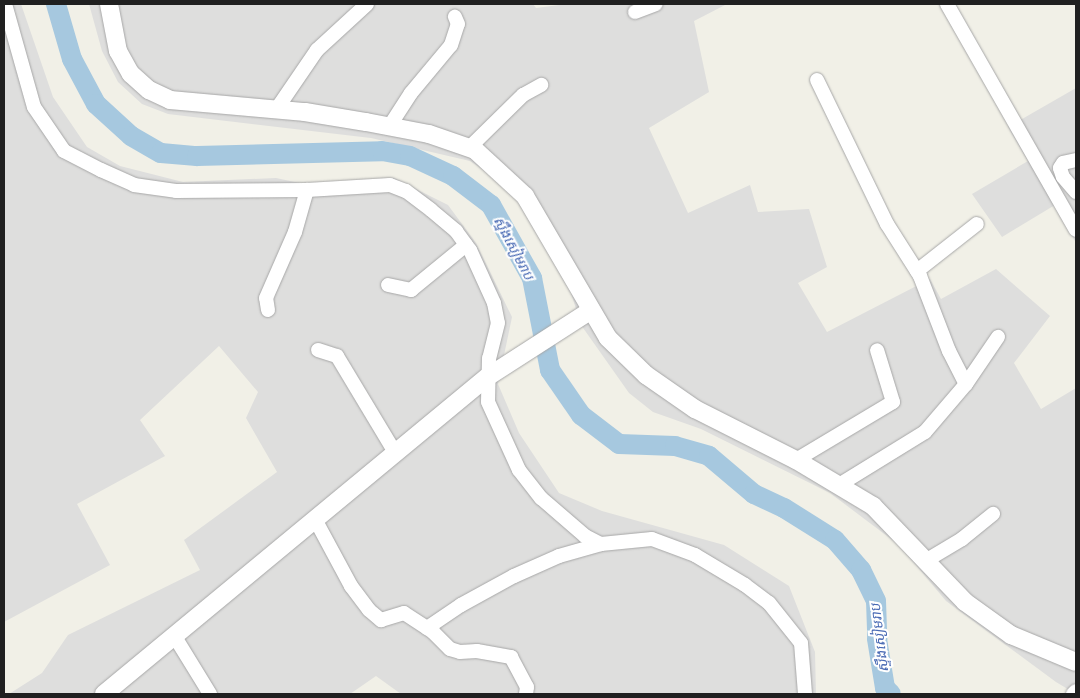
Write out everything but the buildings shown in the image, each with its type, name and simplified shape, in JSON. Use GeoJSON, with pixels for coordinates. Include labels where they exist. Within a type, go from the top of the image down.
{"type":"FeatureCollection","features":[{"type":"Feature","properties":{"kind":"street"},"geometry":{"type":"LineString","coordinates":[[5,4],[34,107],[64,151],[134,185],[176,191],[307,190],[390,185],[420,201],[456,232],[466,245],[491,295],[496,316],[494,372],[488,402],[518,470],[541,498],[571,526],[601,544]]}},
{"type":"Feature","properties":{"kind":"street"},"geometry":{"type":"LineString","coordinates":[[108,4],[118,51],[136,81],[148,90],[170,100],[276,110],[389,127],[429,134],[469,148],[492,164],[525,196],[590,311],[608,338],[646,375],[704,414],[796,460],[874,506],[965,602],[1011,635],[1076,662]]}},
{"type":"Feature","properties":{"kind":"street"},"geometry":{"type":"LineString","coordinates":[[276,110],[317,50],[367,4]]}},
{"type":"Feature","properties":{"kind":"street"},"geometry":{"type":"LineString","coordinates":[[636,12],[656,4]]}},
{"type":"Feature","properties":{"kind":"street"},"geometry":{"type":"LineString","coordinates":[[947,4],[1072,212],[1076,230]]}},
{"type":"Feature","properties":{"kind":"street"},"geometry":{"type":"LineString","coordinates":[[389,127],[411,93],[451,45],[458,24],[455,18]]}},
{"type":"Feature","properties":{"kind":"street"},"geometry":{"type":"LineString","coordinates":[[817,80],[887,224],[917,271],[966,384]]}},
{"type":"Feature","properties":{"kind":"street"},"geometry":{"type":"LineString","coordinates":[[469,148],[517,100],[542,85]]}},
{"type":"Feature","properties":{"kind":"street"},"geometry":{"type":"LineString","coordinates":[[1076,160],[1064,164],[1060,168],[1062,177],[1076,192]]}},
{"type":"Feature","properties":{"kind":"street"},"geometry":{"type":"LineString","coordinates":[[268,310],[266,298],[295,232],[307,190]]}},
{"type":"Feature","properties":{"kind":"street"},"geometry":{"type":"LineString","coordinates":[[917,271],[977,224]]}},
{"type":"Feature","properties":{"kind":"street"},"geometry":{"type":"LineString","coordinates":[[388,285],[411,290],[466,245]]}},
{"type":"Feature","properties":{"kind":"street"},"geometry":{"type":"LineString","coordinates":[[104,694],[494,372],[590,311]]}},
{"type":"Feature","properties":{"kind":"street"},"geometry":{"type":"LineString","coordinates":[[839,485],[925,432],[966,384],[998,337]]}},
{"type":"Feature","properties":{"kind":"street"},"geometry":{"type":"LineString","coordinates":[[318,350],[337,356],[396,454]]}},
{"type":"Feature","properties":{"kind":"street"},"geometry":{"type":"LineString","coordinates":[[796,460],[893,402],[877,350]]}},
{"type":"Feature","properties":{"kind":"street"},"geometry":{"type":"LineString","coordinates":[[927,560],[962,539],[993,514]]}},
{"type":"Feature","properties":{"kind":"street"},"geometry":{"type":"LineString","coordinates":[[316,520],[351,586],[369,610],[381,620],[404,613],[427,628],[455,651],[511,657],[527,687],[526,694]]}},
{"type":"Feature","properties":{"kind":"street"},"geometry":{"type":"LineString","coordinates":[[427,628],[461,604],[506,580],[559,556],[601,544],[652,538],[695,555],[745,584],[769,603],[801,644],[805,694]]}},
{"type":"Feature","properties":{"kind":"street"},"geometry":{"type":"LineString","coordinates":[[175,637],[210,694]]}},
{"type":"Feature","properties":{"kind":"street"},"geometry":{"type":"LineString","coordinates":[[1073,694],[1076,691]]}},
{"type":"Feature","properties":{"kind":"shaded area"},"geometry":{"type":"Polygon","coordinates":[[[4,4],[21,4],[53,97],[87,147],[120,166],[183,182],[276,178],[318,187],[394,178],[448,205],[476,243],[512,317],[498,384],[519,433],[559,493],[602,511],[724,545],[789,586],[815,652],[816,694],[401,694],[376,676],[350,694],[9,694],[42,673],[68,635],[200,570],[184,540],[277,472],[246,418],[258,392],[219,346],[140,420],[165,456],[77,504],[110,565],[4,622],[4,4]]]}},
{"type":"Feature","properties":{"kind":"shaded area"},"geometry":{"type":"Polygon","coordinates":[[[89,4],[533,4],[536,8],[567,4],[727,4],[694,21],[709,92],[649,128],[688,213],[750,185],[758,212],[809,209],[827,267],[798,283],[827,332],[930,279],[941,299],[996,269],[1050,316],[1014,363],[1041,409],[1076,388],[1076,694],[1056,682],[946,601],[899,545],[830,493],[701,429],[653,412],[629,393],[581,325],[563,267],[510,188],[470,161],[371,138],[168,114],[142,104],[118,82],[102,51],[89,4]]]}},
{"type":"Feature","properties":{"kind":"shaded area"},"geometry":{"type":"Polygon","coordinates":[[[1076,88],[1076,243],[1055,205],[1002,237],[972,194],[1028,161],[1008,127],[1076,88]]]}},
{"type":"Feature","properties":{"kind":"waterway","name":"ស្ទឹងសៀមរាប"},"geometry":{"type":"LineString","coordinates":[[56,4],[72,59],[96,104],[131,136],[161,153],[197,156],[382,151],[410,156],[453,176],[491,205],[532,278],[550,370],[581,415],[619,444],[675,446],[709,456],[754,494],[784,508],[835,540],[861,570],[876,601],[877,639],[885,688],[891,694]]}}]}
